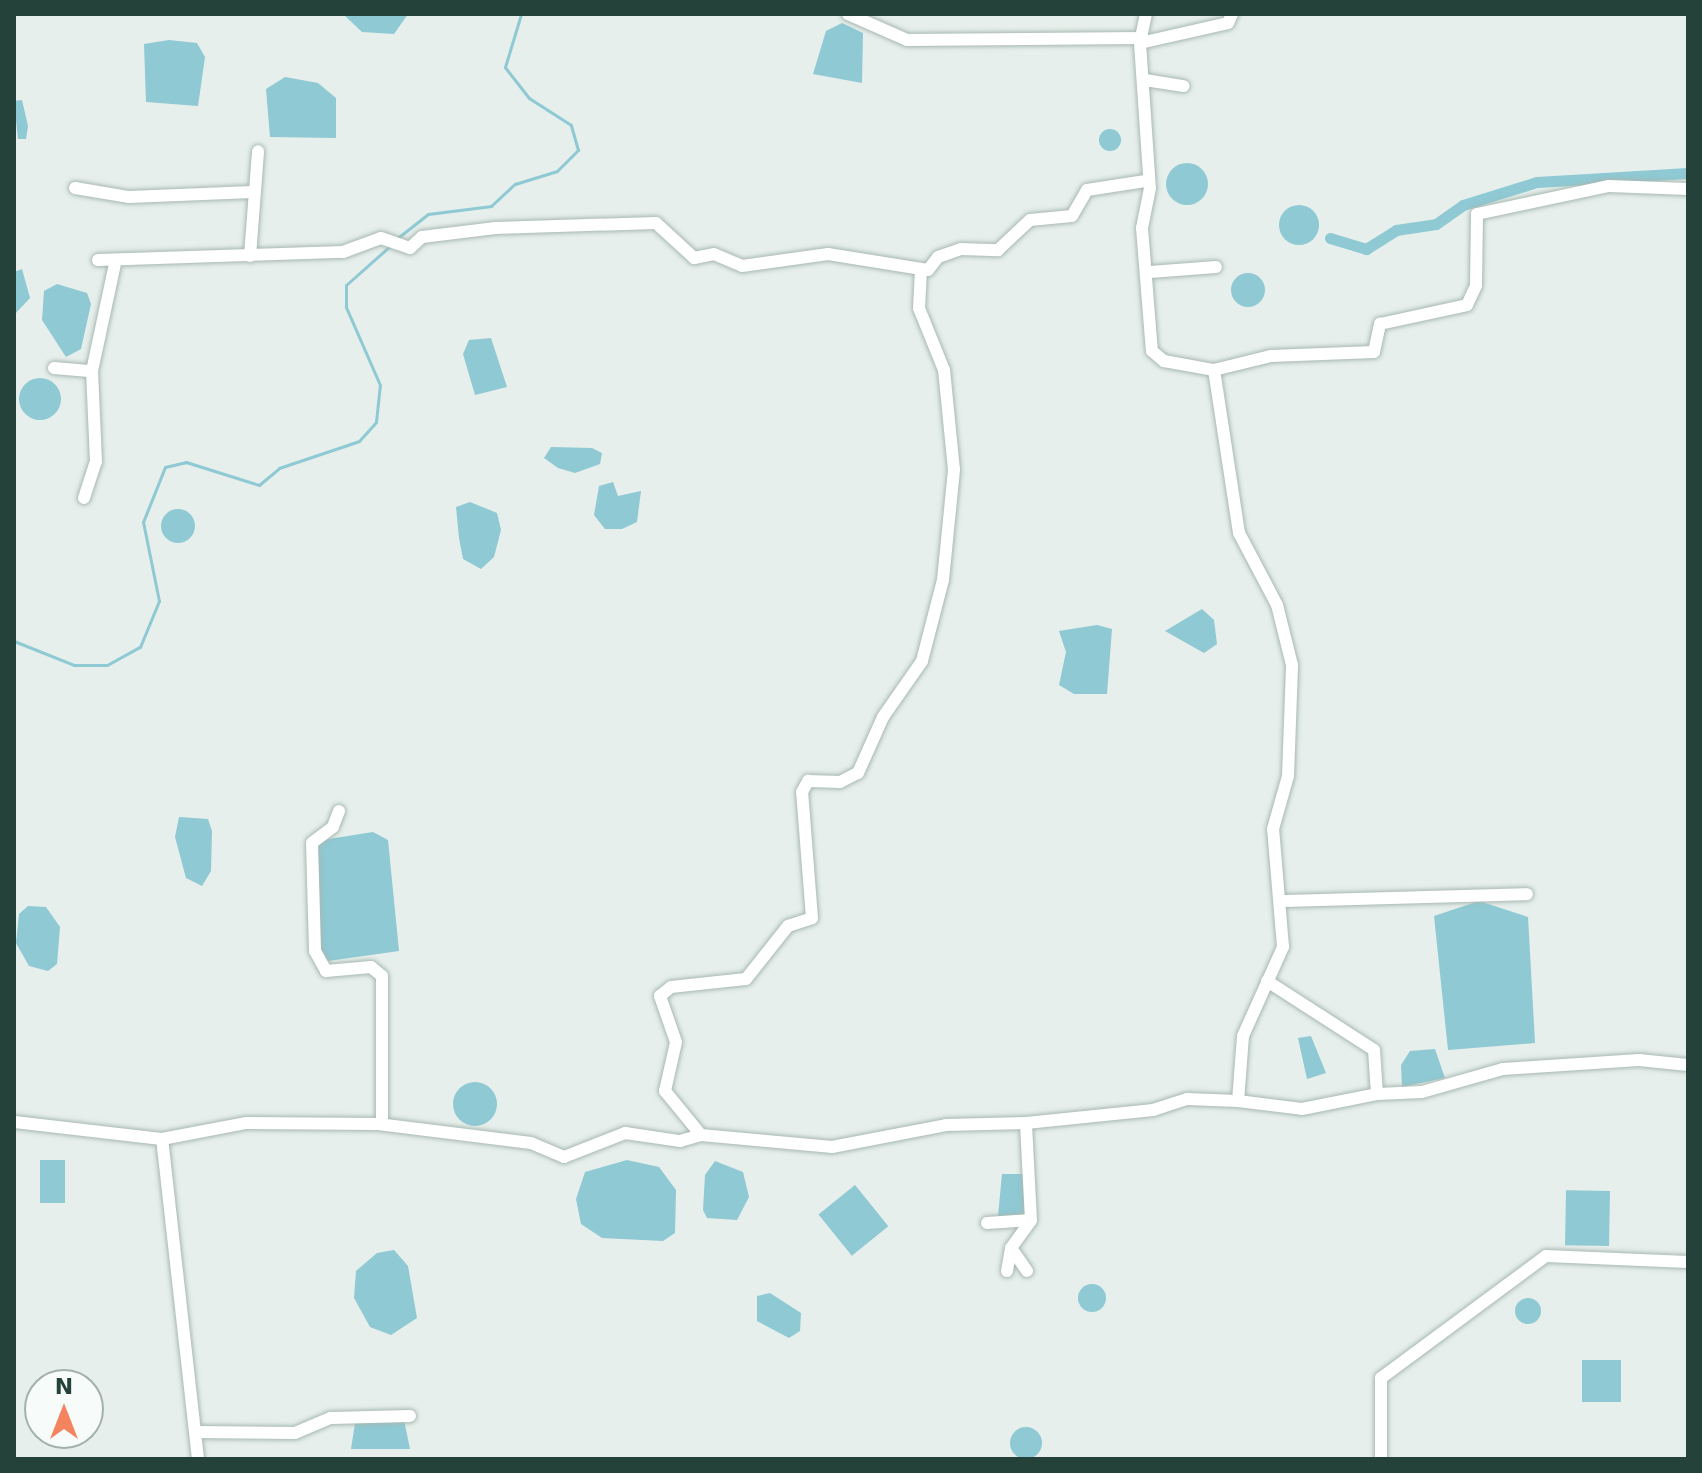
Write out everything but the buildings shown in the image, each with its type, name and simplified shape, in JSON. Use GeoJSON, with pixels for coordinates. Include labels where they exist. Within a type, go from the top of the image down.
{"type":"FeatureCollection","features":[{"type":"Feature","properties":{"kind":"street"},"geometry":{"type":"LineString","coordinates":[[848,14],[907,40],[1141,40],[1228,23],[1232,14]]}},
{"type":"Feature","properties":{"kind":"street"},"geometry":{"type":"LineString","coordinates":[[1146,14],[1141,40],[1145,80],[1145,181],[1152,351],[1164,361],[1214,370],[1271,356],[1374,352],[1380,324],[1467,305],[1476,286],[1477,214],[1609,186],[1688,189]]}},
{"type":"Feature","properties":{"kind":"street"},"geometry":{"type":"LineString","coordinates":[[1145,80],[1184,86]]}},
{"type":"Feature","properties":{"kind":"street"},"geometry":{"type":"LineString","coordinates":[[250,256],[252,192],[258,151]]}},
{"type":"Feature","properties":{"kind":"street"},"geometry":{"type":"LineString","coordinates":[[98,260],[115,264],[343,252],[381,238],[410,248],[422,237],[495,228],[656,223],[694,258],[714,254],[742,266],[828,254],[921,271],[961,249],[998,250],[1030,220],[1072,216],[1087,190],[1145,181]]}},
{"type":"Feature","properties":{"kind":"street"},"geometry":{"type":"LineString","coordinates":[[75,188],[129,197],[252,192]]}},
{"type":"Feature","properties":{"kind":"street"},"geometry":{"type":"LineString","coordinates":[[84,498],[96,462],[92,371],[115,264]]}},
{"type":"Feature","properties":{"kind":"street"},"geometry":{"type":"LineString","coordinates":[[1150,272],[1216,267]]}},
{"type":"Feature","properties":{"kind":"street"},"geometry":{"type":"LineString","coordinates":[[701,1135],[665,1091],[676,1042],[660,996],[671,987],[746,979],[788,926],[812,918],[802,792],[808,781],[840,782],[858,773],[883,717],[922,661],[943,580],[954,470],[944,370],[919,308],[921,271]]}},
{"type":"Feature","properties":{"kind":"street"},"geometry":{"type":"LineString","coordinates":[[54,368],[92,371]]}},
{"type":"Feature","properties":{"kind":"street"},"geometry":{"type":"LineString","coordinates":[[1214,370],[1239,533],[1277,605],[1292,665],[1288,776],[1273,829],[1282,901],[1283,947],[1243,1036],[1238,1101]]}},
{"type":"Feature","properties":{"kind":"street"},"geometry":{"type":"LineString","coordinates":[[339,811],[333,827],[312,843],[315,951],[326,971],[371,967],[382,976],[382,1124]]}},
{"type":"Feature","properties":{"kind":"street"},"geometry":{"type":"LineString","coordinates":[[1282,901],[1527,894]]}},
{"type":"Feature","properties":{"kind":"street"},"geometry":{"type":"LineString","coordinates":[[1267,981],[1374,1050],[1377,1094]]}},
{"type":"Feature","properties":{"kind":"street"},"geometry":{"type":"LineString","coordinates":[[14,1122],[162,1139],[246,1123],[382,1124],[531,1143],[564,1157],[625,1133],[680,1141],[701,1135],[832,1147],[946,1125],[1026,1123],[1153,1110],[1187,1099],[1238,1101],[1302,1109],[1377,1094],[1422,1092],[1503,1069],[1639,1060],[1688,1065]]}},
{"type":"Feature","properties":{"kind":"street"},"geometry":{"type":"LineString","coordinates":[[1007,1271],[1011,1248],[1031,1220],[1026,1123]]}},
{"type":"Feature","properties":{"kind":"street"},"geometry":{"type":"LineString","coordinates":[[162,1139],[198,1459]]}},
{"type":"Feature","properties":{"kind":"street"},"geometry":{"type":"LineString","coordinates":[[987,1223],[1031,1220]]}},
{"type":"Feature","properties":{"kind":"street"},"geometry":{"type":"LineString","coordinates":[[1011,1248],[1027,1271]]}},
{"type":"Feature","properties":{"kind":"street"},"geometry":{"type":"LineString","coordinates":[[1381,1459],[1381,1378],[1546,1256],[1688,1262]]}},
{"type":"Feature","properties":{"kind":"street"},"geometry":{"type":"LineString","coordinates":[[195,1432],[295,1433],[331,1418],[410,1416]]}},
{"type":"Feature","properties":{"kind":"water"},"geometry":{"type":"Polygon","coordinates":[[[343,14],[408,14],[394,34],[362,32],[343,14]]]}},
{"type":"Feature","properties":{"kind":"water"},"geometry":{"type":"Polygon","coordinates":[[[842,23],[863,33],[862,83],[813,74],[826,31],[842,23]]]}},
{"type":"Feature","properties":{"kind":"water"},"geometry":{"type":"Polygon","coordinates":[[[169,40],[197,43],[205,57],[198,106],[146,102],[144,44],[169,40]]]}},
{"type":"Feature","properties":{"kind":"water"},"geometry":{"type":"Polygon","coordinates":[[[285,77],[318,83],[336,98],[336,138],[270,137],[266,89],[285,77]]]}},
{"type":"Feature","properties":{"kind":"water"},"geometry":{"type":"Polygon","coordinates":[[[22,100],[28,126],[26,139],[18,139],[14,101],[22,100]]]}},
{"type":"Feature","properties":{"kind":"water"},"geometry":{"type":"Polygon","coordinates":[[[1106,129],[1114,129],[1121,140],[1114,151],[1106,151],[1099,144],[1099,136],[1106,129]]]}},
{"type":"Feature","properties":{"kind":"water"},"geometry":{"type":"Polygon","coordinates":[[[1187,163],[1202,169],[1208,184],[1202,199],[1187,205],[1172,199],[1166,184],[1172,169],[1187,163]]]}},
{"type":"Feature","properties":{"kind":"water"},"geometry":{"type":"Polygon","coordinates":[[[1299,205],[1313,211],[1319,225],[1313,239],[1299,245],[1285,239],[1279,225],[1285,211],[1299,205]]]}},
{"type":"Feature","properties":{"kind":"water"},"geometry":{"type":"Polygon","coordinates":[[[22,269],[30,298],[14,315],[14,272],[22,269]]]}},
{"type":"Feature","properties":{"kind":"water"},"geometry":{"type":"Polygon","coordinates":[[[1248,273],[1260,278],[1265,290],[1260,302],[1248,307],[1236,302],[1231,290],[1236,278],[1248,273]]]}},
{"type":"Feature","properties":{"kind":"water"},"geometry":{"type":"Polygon","coordinates":[[[57,284],[87,293],[91,304],[81,349],[66,357],[42,320],[44,291],[57,284]]]}},
{"type":"Feature","properties":{"kind":"water"},"geometry":{"type":"Polygon","coordinates":[[[491,338],[507,387],[475,395],[463,354],[469,340],[491,338]]]}},
{"type":"Feature","properties":{"kind":"water"},"geometry":{"type":"Polygon","coordinates":[[[40,378],[55,384],[61,399],[55,414],[40,420],[25,414],[19,399],[25,384],[40,378]]]}},
{"type":"Feature","properties":{"kind":"water"},"geometry":{"type":"Polygon","coordinates":[[[551,447],[592,448],[602,453],[600,464],[575,473],[558,468],[544,458],[551,447]]]}},
{"type":"Feature","properties":{"kind":"water"},"geometry":{"type":"Polygon","coordinates":[[[613,482],[618,496],[641,491],[637,522],[622,529],[605,529],[594,515],[599,486],[613,482]]]}},
{"type":"Feature","properties":{"kind":"water"},"geometry":{"type":"Polygon","coordinates":[[[470,502],[497,513],[501,530],[494,557],[481,569],[463,559],[459,538],[456,507],[470,502]]]}},
{"type":"Feature","properties":{"kind":"water"},"geometry":{"type":"Polygon","coordinates":[[[178,509],[190,514],[195,526],[190,538],[178,543],[166,538],[161,526],[166,514],[178,509]]]}},
{"type":"Feature","properties":{"kind":"water"},"geometry":{"type":"Polygon","coordinates":[[[1202,609],[1214,620],[1217,644],[1204,653],[1165,631],[1202,609]]]}},
{"type":"Feature","properties":{"kind":"water"},"geometry":{"type":"Polygon","coordinates":[[[1097,625],[1112,629],[1107,694],[1074,694],[1059,685],[1066,652],[1059,631],[1097,625]]]}},
{"type":"Feature","properties":{"kind":"water"},"geometry":{"type":"Polygon","coordinates":[[[179,817],[208,819],[212,831],[211,871],[202,886],[186,878],[175,837],[179,817]]]}},
{"type":"Feature","properties":{"kind":"water"},"geometry":{"type":"Polygon","coordinates":[[[373,832],[388,840],[399,951],[321,962],[316,841],[373,832]]]}},
{"type":"Feature","properties":{"kind":"water"},"geometry":{"type":"Polygon","coordinates":[[[1479,901],[1528,917],[1535,1043],[1448,1050],[1434,916],[1479,901]]]}},
{"type":"Feature","properties":{"kind":"water"},"geometry":{"type":"Polygon","coordinates":[[[28,906],[46,907],[60,927],[57,964],[48,971],[29,966],[16,943],[19,914],[28,906]]]}},
{"type":"Feature","properties":{"kind":"water"},"geometry":{"type":"Polygon","coordinates":[[[1311,1036],[1326,1073],[1307,1079],[1298,1038],[1311,1036]]]}},
{"type":"Feature","properties":{"kind":"water"},"geometry":{"type":"Polygon","coordinates":[[[1435,1049],[1445,1078],[1402,1087],[1401,1065],[1410,1051],[1435,1049]]]}},
{"type":"Feature","properties":{"kind":"water"},"geometry":{"type":"Polygon","coordinates":[[[475,1082],[490,1089],[497,1104],[490,1119],[475,1126],[460,1119],[453,1104],[460,1089],[475,1082]]]}},
{"type":"Feature","properties":{"kind":"water"},"geometry":{"type":"Polygon","coordinates":[[[40,1160],[65,1160],[65,1203],[40,1203],[40,1160]]]}},
{"type":"Feature","properties":{"kind":"water"},"geometry":{"type":"Polygon","coordinates":[[[627,1160],[659,1167],[676,1190],[675,1233],[663,1241],[602,1238],[581,1224],[576,1199],[585,1172],[627,1160]]]}},
{"type":"Feature","properties":{"kind":"water"},"geometry":{"type":"Polygon","coordinates":[[[715,1161],[743,1172],[749,1197],[737,1220],[707,1218],[703,1210],[705,1175],[715,1161]]]}},
{"type":"Feature","properties":{"kind":"water"},"geometry":{"type":"Polygon","coordinates":[[[1002,1174],[1024,1174],[1027,1215],[998,1216],[1002,1174]]]}},
{"type":"Feature","properties":{"kind":"water"},"geometry":{"type":"Polygon","coordinates":[[[855,1185],[888,1226],[852,1256],[818,1215],[855,1185]]]}},
{"type":"Feature","properties":{"kind":"water"},"geometry":{"type":"Polygon","coordinates":[[[1566,1190],[1610,1191],[1609,1246],[1565,1245],[1566,1190]]]}},
{"type":"Feature","properties":{"kind":"water"},"geometry":{"type":"Polygon","coordinates":[[[394,1250],[408,1266],[417,1318],[391,1335],[370,1327],[354,1298],[356,1271],[377,1253],[394,1250]]]}},
{"type":"Feature","properties":{"kind":"water"},"geometry":{"type":"Polygon","coordinates":[[[1092,1284],[1102,1288],[1106,1298],[1102,1308],[1092,1312],[1082,1308],[1078,1298],[1082,1288],[1092,1284]]]}},
{"type":"Feature","properties":{"kind":"water"},"geometry":{"type":"Polygon","coordinates":[[[770,1293],[801,1313],[800,1331],[789,1338],[757,1321],[757,1296],[770,1293]]]}},
{"type":"Feature","properties":{"kind":"water"},"geometry":{"type":"Polygon","coordinates":[[[1528,1298],[1537,1302],[1541,1311],[1537,1320],[1528,1324],[1519,1320],[1515,1311],[1519,1302],[1528,1298]]]}},
{"type":"Feature","properties":{"kind":"water"},"geometry":{"type":"Polygon","coordinates":[[[1582,1360],[1621,1360],[1621,1402],[1582,1402],[1582,1360]]]}},
{"type":"Feature","properties":{"kind":"water"},"geometry":{"type":"Polygon","coordinates":[[[404,1420],[410,1449],[351,1449],[355,1423],[404,1420]]]}},
{"type":"Feature","properties":{"kind":"water"},"geometry":{"type":"Polygon","coordinates":[[[1026,1427],[1037,1432],[1042,1443],[1037,1454],[1026,1459],[1015,1454],[1010,1443],[1015,1432],[1026,1427]]]}},
{"type":"Feature","properties":{"kind":"waterway"},"geometry":{"type":"LineString","coordinates":[[395,240],[428,214],[491,206],[515,184],[557,171],[578,150],[571,125],[529,98],[505,67],[521,14]]}},
{"type":"Feature","properties":{"kind":"waterway"},"geometry":{"type":"LineString","coordinates":[[1330,238],[1366,249],[1396,230],[1436,224],[1463,205],[1537,182],[1688,173]]}},
{"type":"Feature","properties":{"kind":"waterway"},"geometry":{"type":"LineString","coordinates":[[14,641],[74,665],[107,665],[140,647],[159,601],[143,522],[165,467],[186,462],[259,485],[279,468],[359,441],[376,422],[380,385],[346,307],[346,285],[390,246]]}}]}
